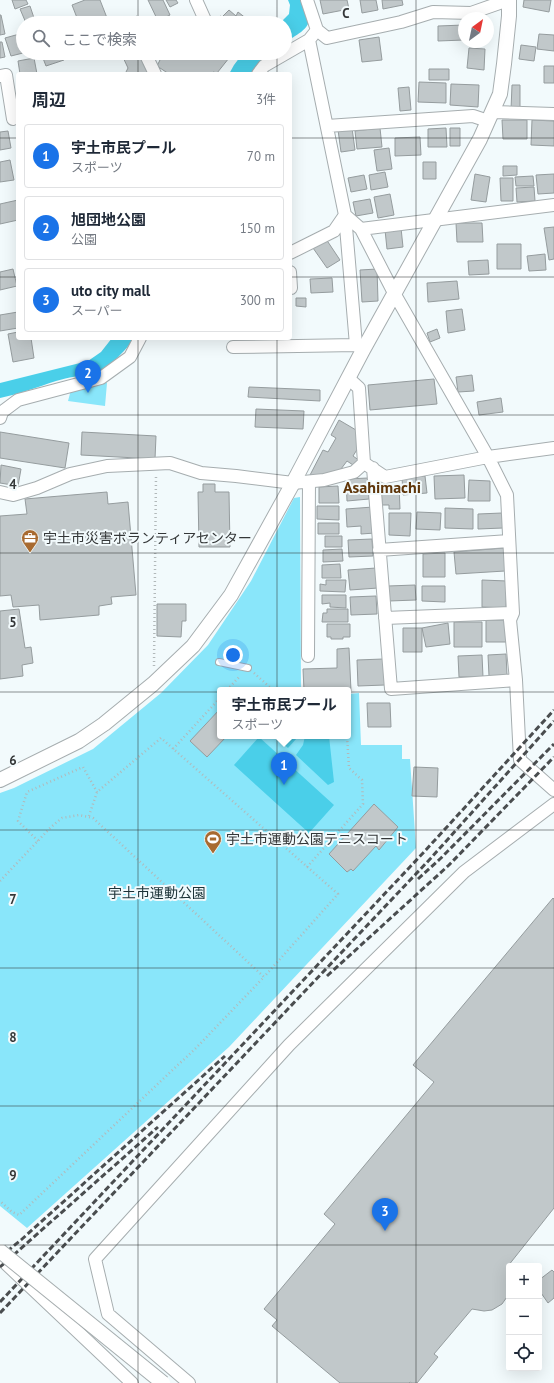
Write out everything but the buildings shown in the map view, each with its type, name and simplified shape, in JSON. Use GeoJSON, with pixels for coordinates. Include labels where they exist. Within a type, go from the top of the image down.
{"type":"FeatureCollection","features":[{"type":"Feature","properties":{"kind":"street"},"geometry":{"type":"LineString","coordinates":[[196,0],[203,16]]}},
{"type":"Feature","properties":{"kind":"street"},"geometry":{"type":"LineString","coordinates":[[0,780],[79,741],[104,724],[153,684],[193,646],[231,595],[293,483],[348,378],[360,347],[394,293],[480,139],[500,94],[509,16],[509,0],[471,13],[433,12],[400,22],[327,38],[317,30],[307,0]]}},
{"type":"Feature","properties":{"kind":"street"},"geometry":{"type":"LineString","coordinates":[[292,50],[309,40],[317,30]]}},
{"type":"Feature","properties":{"kind":"street"},"geometry":{"type":"LineString","coordinates":[[309,40],[345,215],[360,347]]}},
{"type":"Feature","properties":{"kind":"street"},"geometry":{"type":"LineString","coordinates":[[148,60],[154,72]]}},
{"type":"Feature","properties":{"kind":"street"},"geometry":{"type":"LineString","coordinates":[[260,72],[264,66],[274,60]]}},
{"type":"Feature","properties":{"kind":"street"},"geometry":{"type":"LineString","coordinates":[[0,76],[6,75],[14,119]]}},
{"type":"Feature","properties":{"kind":"street"},"geometry":{"type":"LineString","coordinates":[[327,126],[473,116],[490,117],[554,114]]}},
{"type":"Feature","properties":{"kind":"street"},"geometry":{"type":"LineString","coordinates":[[361,229],[554,205]]}},
{"type":"Feature","properties":{"kind":"street"},"geometry":{"type":"LineString","coordinates":[[345,215],[361,229],[394,293],[488,457],[507,495],[513,613],[510,620],[516,680],[520,760],[554,790]]}},
{"type":"Feature","properties":{"kind":"street"},"geometry":{"type":"LineString","coordinates":[[292,253],[334,231],[345,215]]}},
{"type":"Feature","properties":{"kind":"street"},"geometry":{"type":"LineString","coordinates":[[0,418],[2,412],[18,400],[101,378],[130,358],[139,340]]}},
{"type":"Feature","properties":{"kind":"street"},"geometry":{"type":"LineString","coordinates":[[233,347],[360,347]]}},
{"type":"Feature","properties":{"kind":"street"},"geometry":{"type":"LineString","coordinates":[[348,378],[359,388],[379,550],[391,689],[516,680]]}},
{"type":"Feature","properties":{"kind":"street"},"geometry":{"type":"LineString","coordinates":[[368,465],[385,477],[488,457],[554,448]]}},
{"type":"Feature","properties":{"kind":"street"},"geometry":{"type":"LineString","coordinates":[[0,492],[13,495],[37,488],[70,474],[107,466],[170,463],[201,473],[293,483],[324,480],[354,472],[368,465]]}},
{"type":"Feature","properties":{"kind":"street"},"geometry":{"type":"LineString","coordinates":[[308,656],[309,482]]}},
{"type":"Feature","properties":{"kind":"street"},"geometry":{"type":"LineString","coordinates":[[379,550],[509,541]]}},
{"type":"Feature","properties":{"kind":"street"},"geometry":{"type":"LineString","coordinates":[[385,618],[513,613]]}},
{"type":"Feature","properties":{"kind":"street"},"geometry":{"type":"LineString","coordinates":[[189,1383],[108,1314],[95,1259],[289,1044],[464,872],[554,804]]}},
{"type":"Feature","properties":{"kind":"street"},"geometry":{"type":"LineString","coordinates":[[0,1251],[163,1383]]}},
{"type":"Feature","properties":{"kind":"street"},"geometry":{"type":"LineString","coordinates":[[0,1258],[132,1383]]}},
{"type":"Feature","properties":{"kind":"lane"},"geometry":{"type":"LineString","coordinates":[[219,662],[248,668]]}},
{"type":"Feature","properties":{"kind":"path"},"geometry":{"type":"LineString","coordinates":[[153,684],[156,463]]}},
{"type":"Feature","properties":{"kind":"path"},"geometry":{"type":"LineString","coordinates":[[230,687],[248,668],[270,687]]}},
{"type":"Feature","properties":{"kind":"path"},"geometry":{"type":"LineString","coordinates":[[173,749],[217,701]]}},
{"type":"Feature","properties":{"kind":"path"},"geometry":{"type":"LineString","coordinates":[[0,1201],[12,1212],[19,1215],[197,1047],[264,977],[338,894],[161,738],[97,792],[89,816]]}},
{"type":"Feature","properties":{"kind":"path"},"geometry":{"type":"LineString","coordinates":[[307,867],[363,804],[362,780],[349,768],[348,739]]}},
{"type":"Feature","properties":{"kind":"path"},"geometry":{"type":"LineString","coordinates":[[38,841],[18,821],[27,792],[83,768],[97,792]]}},
{"type":"Feature","properties":{"kind":"path"},"geometry":{"type":"LineString","coordinates":[[0,881],[62,818],[79,815],[89,816],[264,977]]}},
{"type":"Feature","properties":{"kind":"green space"},"geometry":{"type":"Polygon","coordinates":[[[101,378],[107,383],[105,406],[68,401],[72,386],[101,378]]]}},
{"type":"Feature","properties":{"kind":"green space","name":"宇土市運動公園"},"geometry":{"type":"Polygon","coordinates":[[[300,497],[301,687],[217,687],[217,739],[351,739],[351,694],[359,693],[361,745],[402,745],[402,759],[410,759],[416,848],[229,1047],[27,1228],[0,1206],[0,793],[14,788],[93,749],[161,693],[208,645],[251,581],[294,498],[300,497]]]}},
{"type":"Feature","properties":{"kind":"shaded area"},"geometry":{"type":"Polygon","coordinates":[[[288,0],[305,0],[310,15],[310,20],[302,32],[292,38],[292,16],[287,16],[289,14],[290,5],[288,0]]]}},
{"type":"Feature","properties":{"kind":"shaded area"},"geometry":{"type":"Polygon","coordinates":[[[238,60],[263,60],[253,72],[230,72],[238,60]]]}},
{"type":"Feature","properties":{"kind":"shaded area"},"geometry":{"type":"Polygon","coordinates":[[[110,340],[132,340],[126,349],[106,368],[91,374],[56,381],[0,398],[0,383],[88,361],[101,352],[110,340]]]}},
{"type":"Feature","properties":{"kind":"shaded area"},"geometry":{"type":"Polygon","coordinates":[[[257,739],[261,739],[334,805],[309,833],[234,765],[257,739]]]}},
{"type":"Feature","properties":{"kind":"shaded area"},"geometry":{"type":"Polygon","coordinates":[[[278,739],[296,739],[288,748],[278,739]]]}},
{"type":"Feature","properties":{"kind":"shaded area"},"geometry":{"type":"Polygon","coordinates":[[[304,739],[329,739],[334,782],[328,785],[296,755],[303,745],[304,739]]]}},
{"type":"Feature","properties":{"kind":"railway"},"geometry":{"type":"LineString","coordinates":[[0,1302],[424,852],[554,710]]}},
{"type":"Feature","properties":{"kind":"railway"},"geometry":{"type":"LineString","coordinates":[[0,1313],[431,858],[554,721]]}},
{"type":"Feature","properties":{"kind":"railway"},"geometry":{"type":"LineString","coordinates":[[418,879],[441,858],[554,744]]}},
{"type":"Feature","properties":{"kind":"railway"},"geometry":{"type":"LineString","coordinates":[[327,976],[449,865],[554,757]]}},
{"type":"Feature","properties":{"kind":"railway"},"geometry":{"type":"LineString","coordinates":[[0,1257],[21,1240],[225,1056]]}},
{"type":"Feature","properties":{"kind":"railway"},"geometry":{"type":"LineString","coordinates":[[0,1267],[158,1127]]}},
{"type":"Feature","properties":{"kind":"place","name":"旭団地公園"},"geometry":{"type":"Point","coordinates":[88,393]}},
{"type":"Feature","properties":{"kind":"place","name":"宇土市災害ボランティアセンター"},"geometry":{"type":"Point","coordinates":[30,553]}},
{"type":"Feature","properties":{"kind":"place","name":"宇土市民プール"},"geometry":{"type":"Point","coordinates":[284,785]}},
{"type":"Feature","properties":{"kind":"place","name":"宇土市運動公園テニスコート"},"geometry":{"type":"Point","coordinates":[213,854]}},
{"type":"Feature","properties":{"kind":"place","name":"uto city mall"},"geometry":{"type":"Point","coordinates":[385,1231]}},
{"type":"Feature","properties":{"kind":"district","name":"Asahimachi"},"geometry":{"type":"Point","coordinates":[382,487]}}]}
